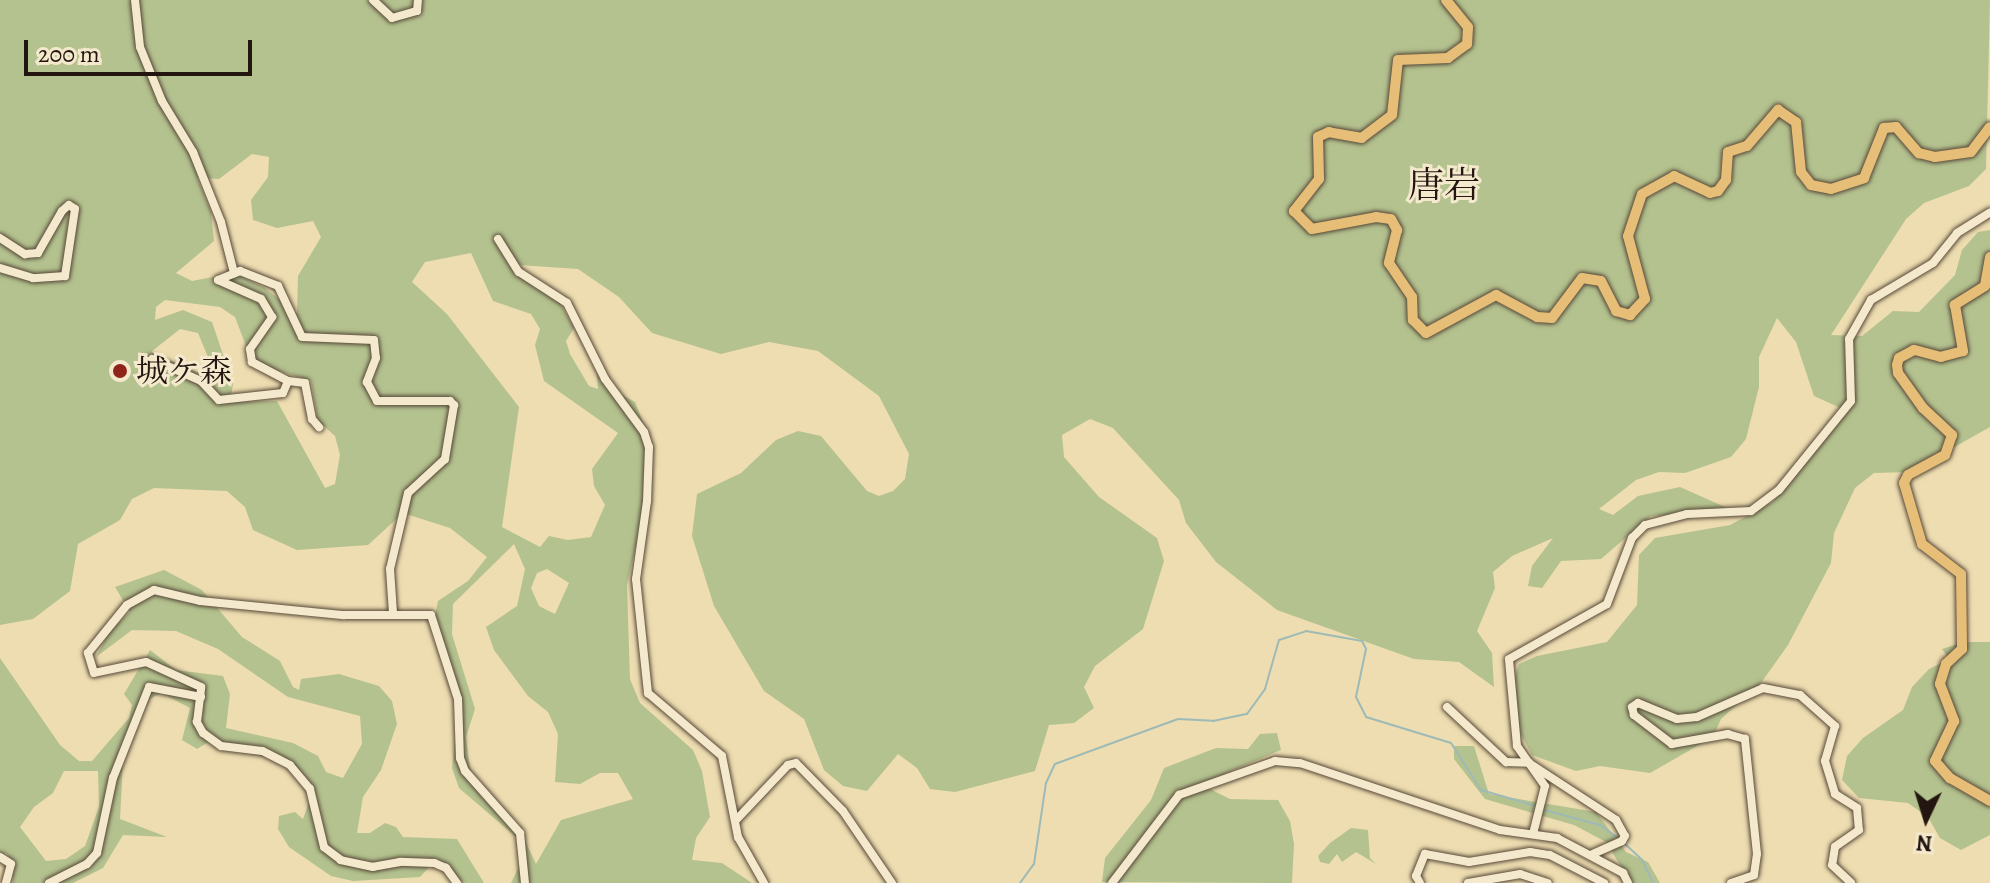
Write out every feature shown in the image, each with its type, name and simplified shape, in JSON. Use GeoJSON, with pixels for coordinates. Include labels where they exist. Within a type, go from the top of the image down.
{"type":"FeatureCollection","features":[{"type":"Feature","properties":{"kind":"main road"},"geometry":{"type":"LineString","coordinates":[[1446,0],[1468,27],[1467,44],[1448,58],[1398,60],[1392,115],[1362,138],[1329,132],[1318,137],[1319,179],[1294,211],[1303,224],[1321,230],[1376,217],[1391,219],[1397,230],[1389,263],[1412,297],[1413,320],[1426,333],[1496,295],[1537,317],[1552,318],[1576,283],[1593,277],[1601,281],[1616,311],[1630,315],[1645,299],[1628,236],[1642,194],[1674,176],[1710,193],[1718,191],[1726,180],[1728,152],[1747,146],[1778,110],[1796,122],[1797,164],[1811,185],[1820,188],[1864,178],[1871,169],[1880,135],[1890,126],[1924,156],[1971,152],[1985,145],[1990,127]]}},
{"type":"Feature","properties":{"kind":"main road"},"geometry":{"type":"LineString","coordinates":[[1990,257],[1985,286],[1955,305],[1963,351],[1941,357],[1914,350],[1899,358],[1897,365],[1923,408],[1952,435],[1945,455],[1908,475],[1904,483],[1922,544],[1961,574],[1962,649],[1946,664],[1940,684],[1954,721],[1935,761],[1950,778],[1990,801]]}},
{"type":"Feature","properties":{"kind":"street"},"geometry":{"type":"LineString","coordinates":[[135,0],[140,47],[162,101],[193,152],[221,222],[234,273]]}},
{"type":"Feature","properties":{"kind":"street"},"geometry":{"type":"LineString","coordinates":[[373,0],[392,18],[417,11],[418,0]]}},
{"type":"Feature","properties":{"kind":"street"},"geometry":{"type":"LineString","coordinates":[[0,238],[25,254],[38,253],[62,211],[69,205],[75,209],[65,276],[33,278],[0,268]]}},
{"type":"Feature","properties":{"kind":"street"},"geometry":{"type":"LineString","coordinates":[[1533,831],[1546,795],[1541,778],[1529,763],[1513,729],[1509,659],[1607,604],[1632,538],[1645,525],[1687,514],[1751,511],[1779,490],[1851,401],[1849,339],[1871,300],[1933,263],[1957,233],[1990,212]]}},
{"type":"Feature","properties":{"kind":"street"},"geometry":{"type":"LineString","coordinates":[[498,239],[519,272],[567,303],[605,379],[644,432],[649,447],[647,501],[636,579],[644,679],[660,707],[722,756],[743,851],[764,883]]}},
{"type":"Feature","properties":{"kind":"street"},"geometry":{"type":"LineString","coordinates":[[319,427],[312,419],[305,383],[288,381],[252,362],[250,349],[272,317],[261,299],[242,287],[221,285],[218,280],[234,273],[278,286],[302,337],[374,340],[376,358],[367,382],[377,401],[450,401],[454,405],[445,459],[408,493],[390,569],[393,613]]}},
{"type":"Feature","properties":{"kind":"street"},"geometry":{"type":"LineString","coordinates":[[152,359],[201,381],[219,400],[283,393],[288,381]]}},
{"type":"Feature","properties":{"kind":"street"},"geometry":{"type":"LineString","coordinates":[[457,883],[446,868],[434,863],[373,867],[341,860],[319,835],[315,801],[303,777],[275,756],[213,742],[197,722],[201,687],[151,663],[94,673],[88,653],[127,605],[154,590],[216,603],[344,615],[431,615],[458,699],[460,758],[465,771],[520,833],[525,883]]}},
{"type":"Feature","properties":{"kind":"street"},"geometry":{"type":"LineString","coordinates":[[1731,883],[1754,875],[1757,854],[1745,739],[1728,734],[1672,744],[1634,715],[1632,707],[1638,703],[1677,719],[1697,717],[1763,688],[1777,686],[1800,695],[1835,726],[1825,761],[1835,794],[1857,808],[1859,830],[1831,855],[1832,865],[1851,883]]}},
{"type":"Feature","properties":{"kind":"street"},"geometry":{"type":"LineString","coordinates":[[49,883],[87,864],[97,853],[113,778],[149,687],[201,697]]}},
{"type":"Feature","properties":{"kind":"street"},"geometry":{"type":"LineString","coordinates":[[1447,707],[1506,762],[1529,763],[1622,827],[1625,836],[1617,848],[1593,854]]}},
{"type":"Feature","properties":{"kind":"street"},"geometry":{"type":"LineString","coordinates":[[1112,883],[1179,795],[1275,761],[1300,763],[1500,830],[1533,831],[1557,838],[1593,854],[1623,873],[1628,883]]}},
{"type":"Feature","properties":{"kind":"street"},"geometry":{"type":"LineString","coordinates":[[736,824],[739,814],[788,765],[796,763],[843,811],[892,883]]}},
{"type":"Feature","properties":{"kind":"street"},"geometry":{"type":"LineString","coordinates":[[1420,883],[1416,876],[1425,854],[1469,862],[1530,852],[1565,861],[1604,883]]}},
{"type":"Feature","properties":{"kind":"street"},"geometry":{"type":"LineString","coordinates":[[0,857],[11,864],[6,883]]}},
{"type":"Feature","properties":{"kind":"street"},"geometry":{"type":"LineString","coordinates":[[1468,883],[1520,874],[1548,883]]}},
{"type":"Feature","properties":{"kind":"green space"},"geometry":{"type":"Polygon","coordinates":[[[0,0],[1990,0],[1986,169],[1969,186],[1924,203],[1906,219],[1831,335],[1862,336],[1893,311],[1919,312],[1955,275],[1962,250],[1978,232],[1990,230],[1990,427],[1910,472],[1874,473],[1855,488],[1834,533],[1831,563],[1788,645],[1761,683],[1721,719],[1713,737],[1650,773],[1600,766],[1576,771],[1532,755],[1520,733],[1512,684],[1519,664],[1537,656],[1607,642],[1637,605],[1639,555],[1655,538],[1730,525],[1773,502],[1796,465],[1845,410],[1814,396],[1796,342],[1777,318],[1759,357],[1759,387],[1746,439],[1731,457],[1685,473],[1659,472],[1636,480],[1599,509],[1613,515],[1638,496],[1680,487],[1734,511],[1651,516],[1601,559],[1561,561],[1542,588],[1528,586],[1532,566],[1553,538],[1512,556],[1493,572],[1495,588],[1477,631],[1492,653],[1494,687],[1459,662],[1414,659],[1277,610],[1216,562],[1186,523],[1179,500],[1113,428],[1090,419],[1062,435],[1064,457],[1099,497],[1157,538],[1164,561],[1143,629],[1095,666],[1084,687],[1094,708],[1074,723],[1049,725],[1035,771],[955,792],[930,789],[917,768],[898,754],[867,791],[843,786],[824,770],[804,719],[764,691],[714,606],[692,536],[697,494],[741,473],[776,440],[798,431],[821,436],[867,491],[879,496],[893,491],[905,479],[909,454],[879,396],[818,351],[769,342],[721,354],[652,333],[619,297],[578,269],[519,265],[524,277],[554,293],[574,328],[566,341],[570,354],[589,386],[598,389],[596,365],[610,388],[635,402],[644,425],[648,492],[627,585],[630,679],[640,703],[693,750],[702,771],[710,817],[696,838],[692,860],[722,863],[752,883],[511,883],[524,856],[516,837],[459,788],[452,768],[459,702],[435,616],[438,601],[468,581],[487,557],[450,528],[403,513],[368,545],[297,550],[253,530],[245,507],[227,491],[154,488],[132,499],[120,520],[78,544],[70,591],[33,619],[0,625],[0,0]],[[252,154],[219,179],[197,178],[211,212],[214,241],[176,273],[192,281],[234,273],[265,288],[297,314],[298,276],[321,237],[313,221],[277,228],[253,220],[251,200],[268,177],[269,157],[252,154]],[[471,253],[425,262],[412,282],[447,314],[519,407],[502,527],[540,547],[549,536],[568,540],[591,537],[605,505],[594,486],[592,469],[618,433],[544,381],[535,345],[540,329],[531,314],[493,301],[471,253]],[[165,300],[156,307],[155,320],[183,310],[212,322],[233,384],[230,402],[277,401],[325,488],[335,484],[340,455],[335,436],[318,421],[311,381],[252,362],[235,317],[220,307],[165,300]],[[180,329],[151,352],[218,381],[198,333],[180,329]],[[514,544],[453,604],[452,634],[475,709],[466,737],[472,784],[522,834],[536,864],[561,820],[633,799],[618,773],[600,773],[580,784],[555,782],[558,734],[548,712],[528,696],[494,650],[486,627],[517,606],[525,569],[514,544]],[[547,569],[537,573],[531,588],[539,606],[555,614],[569,583],[547,569]]]}},
{"type":"Feature","properties":{"kind":"green space"},"geometry":{"type":"Polygon","coordinates":[[[164,570],[202,590],[242,637],[280,661],[293,687],[299,690],[301,679],[339,674],[379,686],[392,701],[397,724],[381,770],[363,797],[357,833],[370,833],[385,823],[396,827],[403,837],[457,839],[484,883],[463,883],[437,858],[420,877],[353,881],[331,876],[289,847],[278,829],[279,816],[295,812],[303,819],[309,802],[299,771],[266,757],[221,748],[212,740],[197,749],[182,740],[190,708],[161,693],[150,699],[123,762],[120,819],[167,837],[123,835],[103,868],[73,883],[13,883],[12,861],[6,853],[0,855],[0,658],[60,745],[79,761],[92,761],[129,718],[132,705],[124,694],[150,650],[176,670],[223,676],[230,694],[226,728],[293,743],[318,756],[326,772],[343,778],[362,744],[360,716],[288,697],[218,649],[176,631],[132,630],[96,657],[109,632],[130,612],[115,587],[164,570]],[[64,771],[53,793],[34,807],[20,827],[46,861],[66,859],[85,846],[99,807],[98,771],[64,771]]]}},
{"type":"Feature","properties":{"kind":"green space"},"geometry":{"type":"Polygon","coordinates":[[[1964,642],[1990,642],[1990,835],[1961,850],[1940,838],[1928,817],[1908,803],[1859,798],[1842,780],[1847,756],[1863,738],[1903,710],[1912,687],[1929,669],[1949,659],[1942,649],[1964,642]]]}},
{"type":"Feature","properties":{"kind":"green space"},"geometry":{"type":"Polygon","coordinates":[[[1277,733],[1281,750],[1188,789],[1210,789],[1230,799],[1278,800],[1290,821],[1294,844],[1292,883],[1102,882],[1105,858],[1151,800],[1164,768],[1216,748],[1248,749],[1260,734],[1277,733]]]}},
{"type":"Feature","properties":{"kind":"green space"},"geometry":{"type":"Polygon","coordinates":[[[1454,746],[1474,746],[1489,794],[1596,812],[1626,852],[1648,862],[1660,883],[1631,883],[1606,842],[1574,825],[1485,799],[1454,759],[1454,746]]]}},
{"type":"Feature","properties":{"kind":"green space"},"geometry":{"type":"Polygon","coordinates":[[[1351,828],[1368,830],[1370,858],[1376,864],[1356,852],[1342,862],[1337,854],[1329,864],[1320,862],[1318,856],[1351,828]]]}},
{"type":"Feature","properties":{"kind":"waterway"},"geometry":{"type":"LineString","coordinates":[[1020,883],[1034,864],[1046,783],[1055,764],[1178,719],[1213,721],[1247,714],[1265,689],[1279,640],[1306,631],[1362,641],[1366,649],[1356,697],[1366,717],[1451,743],[1481,790],[1536,806]]}},
{"type":"Feature","properties":{"kind":"waterway"},"geometry":{"type":"LineString","coordinates":[[1541,809],[1600,825],[1619,839]]}},
{"type":"Feature","properties":{"kind":"waterway"},"geometry":{"type":"LineString","coordinates":[[1624,843],[1642,860],[1653,883]]}},
{"type":"Feature","properties":{"kind":"place","name":"城ケ森"},"geometry":{"type":"Point","coordinates":[120,371]}},
{"type":"Feature","properties":{"kind":"district","name":"唐岩"},"geometry":{"type":"Point","coordinates":[1444,185]}}]}
